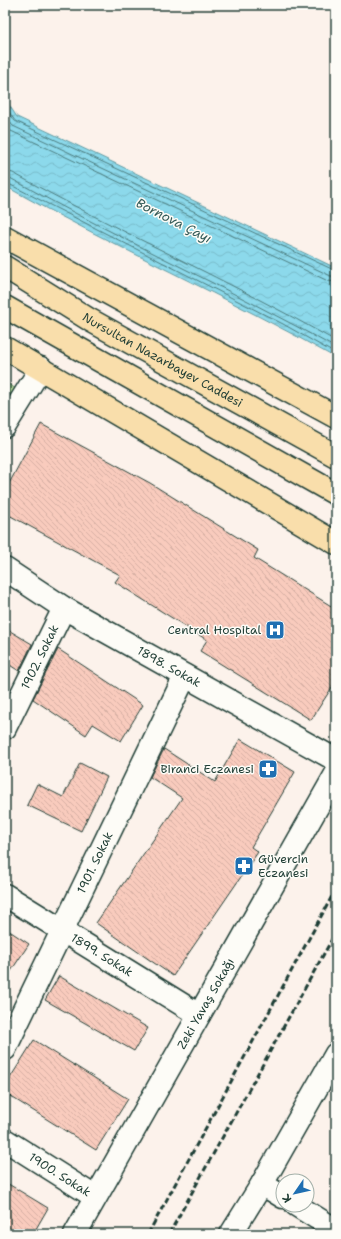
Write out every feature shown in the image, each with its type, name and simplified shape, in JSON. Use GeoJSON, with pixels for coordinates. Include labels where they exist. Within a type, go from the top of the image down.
{"type":"FeatureCollection","features":[{"type":"Feature","properties":{"kind":"main road"},"geometry":{"type":"LineString","coordinates":[[5,237],[336,417]]}},
{"type":"Feature","properties":{"kind":"main road","name":"Nursultan Nazarbayev Caddesi"},"geometry":{"type":"LineString","coordinates":[[5,268],[90,320],[329,453]]}},
{"type":"Feature","properties":{"kind":"main road"},"geometry":{"type":"LineString","coordinates":[[5,307],[336,494]]}},
{"type":"Feature","properties":{"kind":"main road"},"geometry":{"type":"LineString","coordinates":[[5,348],[41,368],[235,485],[336,543]]}},
{"type":"Feature","properties":{"kind":"street"},"geometry":{"type":"LineString","coordinates":[[5,426],[41,368]]}},
{"type":"Feature","properties":{"kind":"street","name":"1898. Sokak"},"geometry":{"type":"LineString","coordinates":[[5,570],[64,608],[336,760]]}},
{"type":"Feature","properties":{"kind":"street","name":"1902. Sokak"},"geometry":{"type":"LineString","coordinates":[[5,728],[64,608]]}},
{"type":"Feature","properties":{"kind":"street","name":"1901. Sokak"},"geometry":{"type":"LineString","coordinates":[[5,1049],[185,676]]}},
{"type":"Feature","properties":{"kind":"street","name":"Zeki Yavaş Sokağı"},"geometry":{"type":"LineString","coordinates":[[75,1234],[336,774]]}},
{"type":"Feature","properties":{"kind":"street","name":"1899. Sokak"},"geometry":{"type":"LineString","coordinates":[[5,895],[62,932],[199,1015]]}},
{"type":"Feature","properties":{"kind":"street"},"geometry":{"type":"LineString","coordinates":[[231,1234],[262,1184],[336,1054]]}},
{"type":"Feature","properties":{"kind":"street","name":"1900. Sokak"},"geometry":{"type":"LineString","coordinates":[[5,1140],[95,1197]]}},
{"type":"Feature","properties":{"kind":"street"},"geometry":{"type":"LineString","coordinates":[[262,1184],[275,1192]]}},
{"type":"Feature","properties":{"kind":"street"},"geometry":{"type":"LineString","coordinates":[[309,1213],[336,1230]]}},
{"type":"Feature","properties":{"kind":"green space"},"geometry":{"type":"Polygon","coordinates":[[[5,382],[18,390],[5,412],[5,382]]]}},
{"type":"Feature","properties":{"kind":"water","name":"Bornova Çayı"},"geometry":{"type":"Polygon","coordinates":[[[5,99],[17,117],[336,268],[336,358],[254,314],[5,186],[5,99]]]}},
{"type":"Feature","properties":{"kind":"building"},"geometry":{"type":"Polygon","coordinates":[[[41,424],[150,483],[258,550],[254,558],[336,609],[336,681],[311,720],[200,651],[207,640],[115,582],[120,575],[5,513],[5,491],[41,424]]]}},
{"type":"Feature","properties":{"kind":"building"},"geometry":{"type":"Polygon","coordinates":[[[5,628],[32,644],[19,671],[5,662],[5,628]]]}},
{"type":"Feature","properties":{"kind":"building"},"geometry":{"type":"Polygon","coordinates":[[[58,649],[143,705],[121,741],[93,724],[86,735],[33,699],[58,649]]]}},
{"type":"Feature","properties":{"kind":"building"},"geometry":{"type":"Polygon","coordinates":[[[240,739],[295,772],[251,847],[258,852],[173,976],[96,923],[182,798],[150,777],[164,749],[215,782],[240,739]]]}},
{"type":"Feature","properties":{"kind":"building"},"geometry":{"type":"Polygon","coordinates":[[[80,763],[107,777],[81,831],[27,805],[37,784],[63,797],[80,763]]]}},
{"type":"Feature","properties":{"kind":"building"},"geometry":{"type":"Polygon","coordinates":[[[5,928],[29,944],[5,980],[5,928]]]}},
{"type":"Feature","properties":{"kind":"building"},"geometry":{"type":"Polygon","coordinates":[[[59,976],[148,1028],[134,1051],[45,1000],[59,976]]]}},
{"type":"Feature","properties":{"kind":"building"},"geometry":{"type":"Polygon","coordinates":[[[34,1040],[128,1099],[96,1150],[5,1093],[5,1086],[34,1040]]]}},
{"type":"Feature","properties":{"kind":"building"},"geometry":{"type":"Polygon","coordinates":[[[5,1182],[48,1208],[33,1234],[14,1234],[5,1228],[5,1182]]]}},
{"type":"Feature","properties":{"kind":"railway"},"geometry":{"type":"LineString","coordinates":[[148,1234],[336,889]]}},
{"type":"Feature","properties":{"kind":"railway"},"geometry":{"type":"LineString","coordinates":[[169,1234],[336,932]]}},
{"type":"Feature","properties":{"kind":"place","name":"Central Hospital"},"geometry":{"type":"Point","coordinates":[275,630]}},
{"type":"Feature","properties":{"kind":"place","name":"Biranci Eczanesi"},"geometry":{"type":"Point","coordinates":[268,769]}},
{"type":"Feature","properties":{"kind":"place","name":"Güvercin Eczanesi"},"geometry":{"type":"Point","coordinates":[244,866]}}]}
